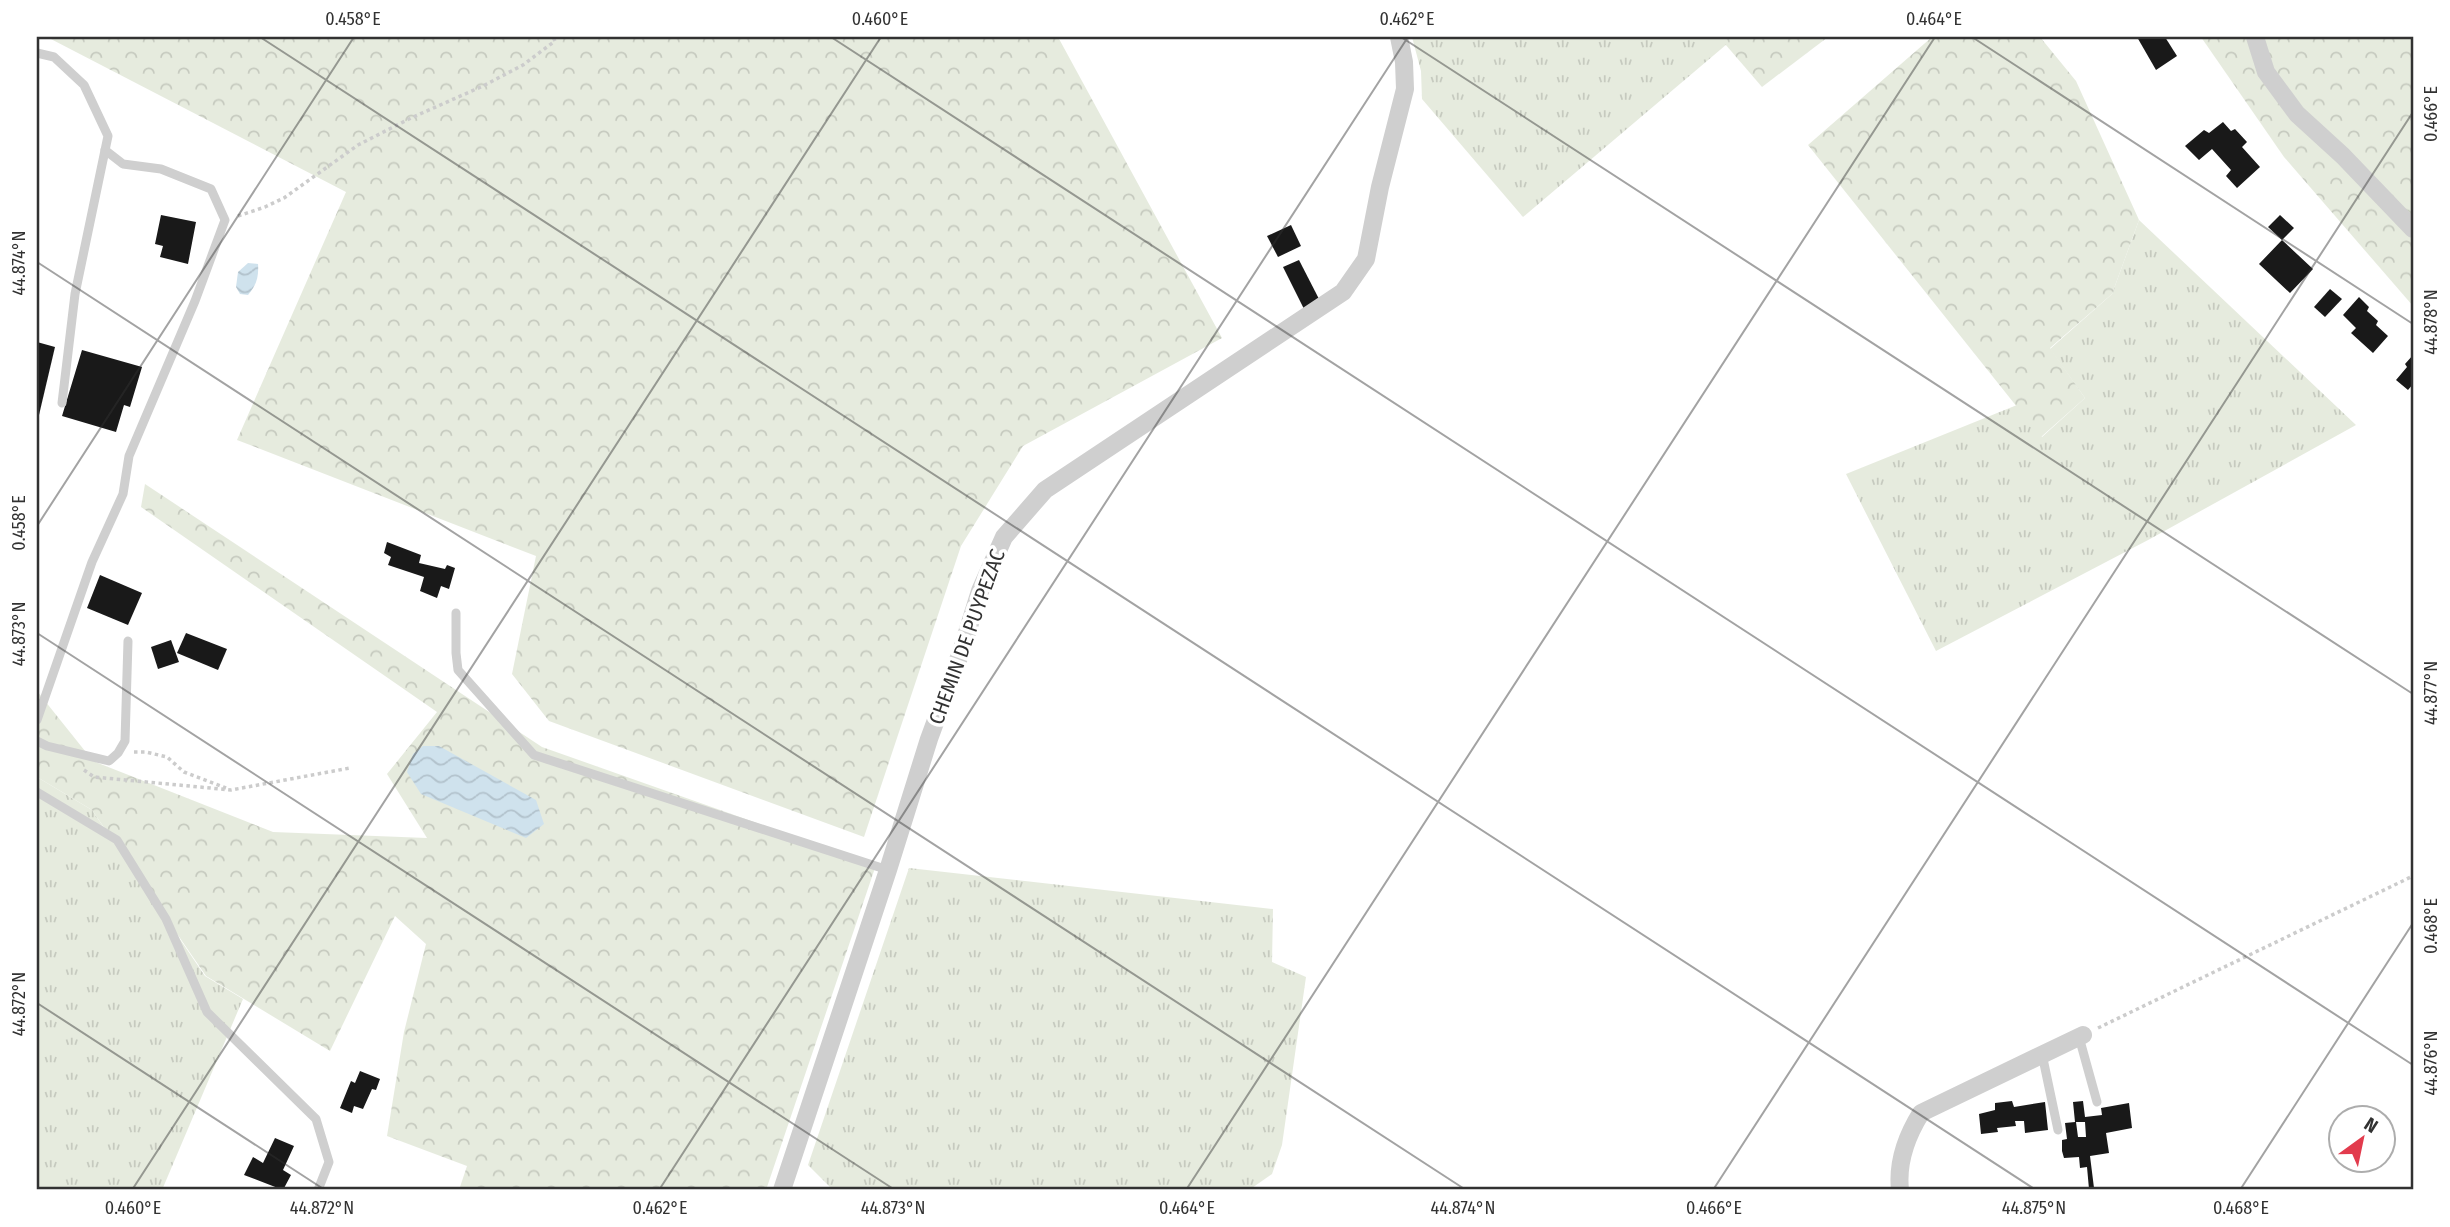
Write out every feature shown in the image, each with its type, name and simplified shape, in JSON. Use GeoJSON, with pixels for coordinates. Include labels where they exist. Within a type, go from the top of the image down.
{"type":"FeatureCollection","features":[{"type":"Feature","properties":{"kind":"street","name":"CHEMIN DE PUYPEZAC"},"geometry":{"type":"LineString","coordinates":[[782,1190],[929,738],[980,591],[1004,537],[1045,490],[1343,292],[1366,260],[1380,187],[1405,89],[1404,62],[1399,37]]}},
{"type":"Feature","properties":{"kind":"street"},"geometry":{"type":"LineString","coordinates":[[2255,37],[2266,72],[2297,114],[2343,156],[2413,229]]}},
{"type":"Feature","properties":{"kind":"street"},"geometry":{"type":"LineString","coordinates":[[1900,1190],[1902,1156],[1909,1132],[1921,1113],[2081,1036]]}},
{"type":"Feature","properties":{"kind":"lane"},"geometry":{"type":"LineString","coordinates":[[37,53],[54,57],[84,85],[108,136],[75,294],[62,403]]}},
{"type":"Feature","properties":{"kind":"lane"},"geometry":{"type":"LineString","coordinates":[[37,720],[92,562],[123,495],[129,456],[195,302],[225,220],[211,189],[161,169],[123,164],[105,150]]}},
{"type":"Feature","properties":{"kind":"lane"},"geometry":{"type":"LineString","coordinates":[[456,613],[458,670],[534,755],[888,870]]}},
{"type":"Feature","properties":{"kind":"lane"},"geometry":{"type":"LineString","coordinates":[[37,741],[47,746],[109,761],[118,753],[125,741],[128,641]]}},
{"type":"Feature","properties":{"kind":"lane"},"geometry":{"type":"LineString","coordinates":[[37,792],[117,840],[166,919],[207,1012],[316,1119],[329,1162],[318,1190]]}},
{"type":"Feature","properties":{"kind":"lane"},"geometry":{"type":"LineString","coordinates":[[2081,1036],[2097,1102]]}},
{"type":"Feature","properties":{"kind":"lane"},"geometry":{"type":"LineString","coordinates":[[2042,1054],[2058,1130]]}},
{"type":"Feature","properties":{"kind":"path"},"geometry":{"type":"LineString","coordinates":[[225,220],[284,198],[358,145],[523,65],[555,41],[553,37]]}},
{"type":"Feature","properties":{"kind":"path"},"geometry":{"type":"LineString","coordinates":[[118,753],[146,752],[167,757],[184,772],[231,790]]}},
{"type":"Feature","properties":{"kind":"path"},"geometry":{"type":"LineString","coordinates":[[75,765],[94,777],[231,790],[350,768]]}},
{"type":"Feature","properties":{"kind":"path"},"geometry":{"type":"LineString","coordinates":[[2081,1036],[2413,876]]}},
{"type":"Feature","properties":{"kind":"green space"},"geometry":{"type":"Polygon","coordinates":[[[47,37],[1058,37],[1222,338],[1023,446],[961,546],[864,837],[549,721],[512,674],[536,556],[237,440],[346,192],[47,37]]]}},
{"type":"Feature","properties":{"kind":"green space"},"geometry":{"type":"Polygon","coordinates":[[[1412,37],[1719,37],[1727,44],[1523,217],[1422,99],[1421,71],[1412,37]]]}},
{"type":"Feature","properties":{"kind":"green space"},"geometry":{"type":"Polygon","coordinates":[[[1719,37],[1828,37],[1762,87],[1719,37]]]}},
{"type":"Feature","properties":{"kind":"green space"},"geometry":{"type":"Polygon","coordinates":[[[1932,37],[2040,37],[2076,81],[2139,220],[2112,294],[2050,348],[2085,398],[2041,437],[1808,145],[1932,37]]]}},
{"type":"Feature","properties":{"kind":"green space"},"geometry":{"type":"Polygon","coordinates":[[[2201,37],[2413,37],[2413,306],[2284,157],[2201,37]]]}},
{"type":"Feature","properties":{"kind":"green space"},"geometry":{"type":"Polygon","coordinates":[[[2139,220],[2356,425],[2150,539],[1936,651],[1846,474],[2017,405],[2042,437],[2085,398],[2050,349],[2112,294],[2139,220]]]}},
{"type":"Feature","properties":{"kind":"green space"},"geometry":{"type":"Polygon","coordinates":[[[145,484],[542,747],[876,865],[766,1190],[459,1190],[467,1166],[387,1136],[404,1032],[426,944],[395,916],[330,1051],[206,976],[92,810],[37,777],[37,691],[93,761],[273,832],[427,838],[387,774],[437,712],[141,507],[145,484]]]}},
{"type":"Feature","properties":{"kind":"green space"},"geometry":{"type":"Polygon","coordinates":[[[37,777],[92,810],[205,976],[243,999],[162,1190],[37,1190],[37,777]]]}},
{"type":"Feature","properties":{"kind":"green space"},"geometry":{"type":"Polygon","coordinates":[[[909,868],[1273,909],[1272,962],[1306,977],[1282,1145],[1272,1174],[1249,1190],[833,1190],[808,1165],[909,868]]]}},
{"type":"Feature","properties":{"kind":"water"},"geometry":{"type":"Polygon","coordinates":[[[248,263],[258,264],[255,285],[248,295],[240,294],[236,287],[238,272],[248,263]]]}},
{"type":"Feature","properties":{"kind":"water"},"geometry":{"type":"Polygon","coordinates":[[[423,746],[439,746],[536,800],[544,824],[526,838],[421,794],[407,772],[413,754],[423,746]]]}},
{"type":"Feature","properties":{"kind":"building"},"geometry":{"type":"Polygon","coordinates":[[[2137,37],[2165,37],[2177,56],[2156,70],[2137,37]]]}},
{"type":"Feature","properties":{"kind":"building"},"geometry":{"type":"Polygon","coordinates":[[[2223,122],[2231,131],[2235,129],[2247,142],[2242,147],[2260,167],[2237,188],[2226,176],[2231,170],[2212,149],[2199,160],[2185,146],[2204,130],[2209,133],[2223,122]]]}},
{"type":"Feature","properties":{"kind":"building"},"geometry":{"type":"Polygon","coordinates":[[[161,215],[196,222],[188,264],[160,257],[163,246],[155,244],[161,215]]]}},
{"type":"Feature","properties":{"kind":"building"},"geometry":{"type":"Polygon","coordinates":[[[2280,215],[2294,228],[2282,240],[2268,227],[2280,215]]]}},
{"type":"Feature","properties":{"kind":"building"},"geometry":{"type":"Polygon","coordinates":[[[1291,225],[1301,246],[1278,257],[1267,236],[1291,225]]]}},
{"type":"Feature","properties":{"kind":"building"},"geometry":{"type":"Polygon","coordinates":[[[2282,240],[2313,269],[2290,293],[2259,264],[2282,240]]]}},
{"type":"Feature","properties":{"kind":"building"},"geometry":{"type":"Polygon","coordinates":[[[1299,260],[1319,299],[1304,309],[1283,267],[1299,260]]]}},
{"type":"Feature","properties":{"kind":"building"},"geometry":{"type":"Polygon","coordinates":[[[2330,289],[2342,299],[2325,317],[2314,307],[2330,289]]]}},
{"type":"Feature","properties":{"kind":"building"},"geometry":{"type":"Polygon","coordinates":[[[2359,297],[2369,307],[2367,311],[2378,321],[2376,325],[2388,336],[2373,353],[2351,333],[2356,328],[2343,315],[2359,297]]]}},
{"type":"Feature","properties":{"kind":"building"},"geometry":{"type":"Polygon","coordinates":[[[37,342],[55,347],[39,415],[37,414],[37,342]]]}},
{"type":"Feature","properties":{"kind":"building"},"geometry":{"type":"Polygon","coordinates":[[[82,350],[142,367],[130,407],[124,405],[116,432],[62,416],[82,350]]]}},
{"type":"Feature","properties":{"kind":"building"},"geometry":{"type":"Polygon","coordinates":[[[2413,355],[2413,384],[2408,390],[2396,380],[2413,355]]]}},
{"type":"Feature","properties":{"kind":"building"},"geometry":{"type":"Polygon","coordinates":[[[387,542],[421,555],[419,563],[445,569],[447,565],[455,568],[449,589],[441,586],[437,598],[420,591],[424,577],[388,565],[391,557],[384,553],[387,542]]]}},
{"type":"Feature","properties":{"kind":"building"},"geometry":{"type":"Polygon","coordinates":[[[100,575],[142,593],[128,625],[87,608],[100,575]]]}},
{"type":"Feature","properties":{"kind":"building"},"geometry":{"type":"Polygon","coordinates":[[[186,633],[227,649],[218,670],[177,653],[186,633]]]}},
{"type":"Feature","properties":{"kind":"building"},"geometry":{"type":"Polygon","coordinates":[[[171,640],[179,662],[158,669],[151,647],[171,640]]]}},
{"type":"Feature","properties":{"kind":"building"},"geometry":{"type":"Polygon","coordinates":[[[360,1071],[380,1079],[363,1109],[354,1106],[352,1113],[340,1108],[351,1081],[355,1083],[360,1071]]]}},
{"type":"Feature","properties":{"kind":"building"},"geometry":{"type":"Polygon","coordinates":[[[2012,1101],[2014,1107],[2045,1102],[2048,1130],[2025,1133],[2024,1121],[2015,1121],[2016,1126],[1997,1128],[1998,1132],[1981,1134],[1979,1114],[1995,1110],[1995,1103],[2012,1101]]]}},
{"type":"Feature","properties":{"kind":"building"},"geometry":{"type":"Polygon","coordinates":[[[2083,1101],[2085,1117],[2102,1115],[2101,1108],[2129,1103],[2132,1128],[2106,1133],[2109,1153],[2090,1156],[2094,1188],[2089,1189],[2087,1167],[2080,1168],[2079,1157],[2064,1158],[2062,1151],[2062,1140],[2067,1139],[2065,1123],[2075,1122],[2073,1102],[2083,1101]],[[2076,1122],[2078,1137],[2086,1137],[2085,1122],[2076,1122]]]}},
{"type":"Feature","properties":{"kind":"building"},"geometry":{"type":"Polygon","coordinates":[[[275,1138],[294,1146],[283,1170],[291,1175],[283,1190],[244,1175],[253,1157],[263,1163],[275,1138]]]}}]}
